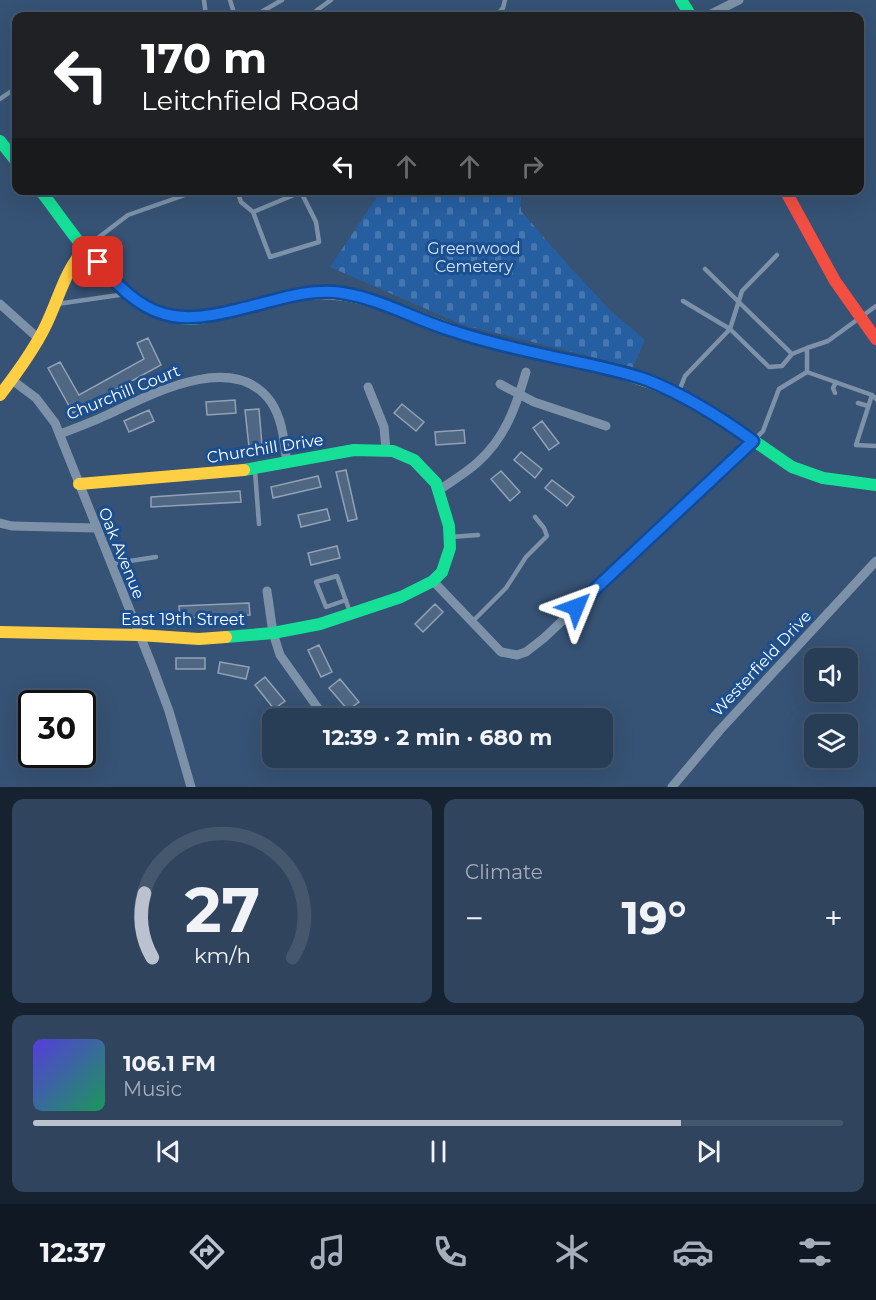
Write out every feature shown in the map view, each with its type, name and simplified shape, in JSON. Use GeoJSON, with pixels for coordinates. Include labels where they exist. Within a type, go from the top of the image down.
{"type":"FeatureCollection","features":[{"type":"Feature","properties":{"kind":"street"},"geometry":{"type":"LineString","coordinates":[[715,12],[739,0]]}},
{"type":"Feature","properties":{"kind":"street"},"geometry":{"type":"LineString","coordinates":[[0,141],[12,156]]}},
{"type":"Feature","properties":{"kind":"street"},"geometry":{"type":"LineString","coordinates":[[44,195],[109,276],[127,294],[150,310],[165,316],[182,318],[217,315],[305,293],[322,291],[347,294],[386,305],[453,331],[645,380],[678,394],[729,423],[781,461],[795,468],[839,482],[876,485]]}},
{"type":"Feature","properties":{"kind":"street"},"geometry":{"type":"LineString","coordinates":[[788,195],[835,281],[876,339]]}},
{"type":"Feature","properties":{"kind":"street"},"geometry":{"type":"LineString","coordinates":[[0,395],[39,339],[55,305],[66,272],[86,247]]}},
{"type":"Feature","properties":{"kind":"street"},"geometry":{"type":"LineString","coordinates":[[0,303],[39,339]]}},
{"type":"Feature","properties":{"kind":"street"},"geometry":{"type":"LineString","coordinates":[[526,372],[511,419],[493,447],[477,464],[439,490],[450,537],[450,548],[445,566],[433,581],[501,652],[517,655],[526,652],[544,638],[753,441]]}},
{"type":"Feature","properties":{"kind":"street","name":"Churchill Court"},"geometry":{"type":"LineString","coordinates":[[60,434],[175,385],[196,380],[226,378],[247,383],[270,400],[281,423],[287,463]]}},
{"type":"Feature","properties":{"kind":"street","name":"Oak Avenue"},"geometry":{"type":"LineString","coordinates":[[12,380],[43,405],[60,434],[169,711],[191,787]]}},
{"type":"Feature","properties":{"kind":"street"},"geometry":{"type":"LineString","coordinates":[[500,384],[534,402],[606,426]]}},
{"type":"Feature","properties":{"kind":"street"},"geometry":{"type":"LineString","coordinates":[[368,387],[380,415],[386,450]]}},
{"type":"Feature","properties":{"kind":"street","name":"Churchill Drive"},"geometry":{"type":"LineString","coordinates":[[79,484],[255,468],[354,450],[386,450],[400,453],[414,460],[432,477],[439,490]]}},
{"type":"Feature","properties":{"kind":"street"},"geometry":{"type":"LineString","coordinates":[[0,523],[12,526],[96,528]]}},
{"type":"Feature","properties":{"kind":"street","name":"Westerfield Drive"},"geometry":{"type":"LineString","coordinates":[[672,787],[720,729],[876,561]]}},
{"type":"Feature","properties":{"kind":"street","name":"East 19th Street"},"geometry":{"type":"LineString","coordinates":[[0,632],[139,635],[199,639],[273,633],[351,615],[401,597],[433,581]]}},
{"type":"Feature","properties":{"kind":"street"},"geometry":{"type":"LineString","coordinates":[[267,591],[273,633],[280,655],[318,708]]}},
{"type":"Feature","properties":{"kind":"lane"},"geometry":{"type":"LineString","coordinates":[[261,12],[282,0]]}},
{"type":"Feature","properties":{"kind":"lane"},"geometry":{"type":"LineString","coordinates":[[314,12],[331,0]]}},
{"type":"Feature","properties":{"kind":"lane"},"geometry":{"type":"LineString","coordinates":[[86,247],[128,215],[185,195]]}},
{"type":"Feature","properties":{"kind":"lane"},"geometry":{"type":"LineString","coordinates":[[239,195],[241,202],[253,212],[270,257],[319,242],[316,222],[302,195]]}},
{"type":"Feature","properties":{"kind":"lane"},"geometry":{"type":"LineString","coordinates":[[253,212],[294,195]]}},
{"type":"Feature","properties":{"kind":"lane"},"geometry":{"type":"LineString","coordinates":[[678,394],[686,376],[729,329],[742,291],[777,255]]}},
{"type":"Feature","properties":{"kind":"lane"},"geometry":{"type":"LineString","coordinates":[[705,269],[792,354]]}},
{"type":"Feature","properties":{"kind":"lane"},"geometry":{"type":"LineString","coordinates":[[55,305],[127,294]]}},
{"type":"Feature","properties":{"kind":"lane"},"geometry":{"type":"LineString","coordinates":[[683,301],[729,329],[769,367],[782,366],[792,354],[828,341],[876,306]]}},
{"type":"Feature","properties":{"kind":"lane"},"geometry":{"type":"LineString","coordinates":[[807,348],[807,372]]}},
{"type":"Feature","properties":{"kind":"lane"},"geometry":{"type":"LineString","coordinates":[[807,372],[874,397],[868,406],[856,445],[876,446]]}},
{"type":"Feature","properties":{"kind":"lane"},"geometry":{"type":"LineString","coordinates":[[753,441],[763,431],[779,389],[807,372]]}},
{"type":"Feature","properties":{"kind":"lane"},"geometry":{"type":"LineString","coordinates":[[835,393],[833,388],[836,382]]}},
{"type":"Feature","properties":{"kind":"lane"},"geometry":{"type":"LineString","coordinates":[[858,403],[868,406]]}},
{"type":"Feature","properties":{"kind":"lane"},"geometry":{"type":"LineString","coordinates":[[255,468],[259,524]]}},
{"type":"Feature","properties":{"kind":"lane"},"geometry":{"type":"LineString","coordinates":[[472,622],[506,588],[526,557],[547,536],[535,517]]}},
{"type":"Feature","properties":{"kind":"lane"},"geometry":{"type":"LineString","coordinates":[[450,537],[478,535]]}},
{"type":"Feature","properties":{"kind":"lane"},"geometry":{"type":"LineString","coordinates":[[110,564],[156,557]]}},
{"type":"Feature","properties":{"kind":"lane"},"geometry":{"type":"LineString","coordinates":[[346,600],[326,607],[316,582],[338,576],[346,600],[351,615]]}},
{"type":"Feature","properties":{"kind":"green space","name":"Greenwood Cemetery"},"geometry":{"type":"Polygon","coordinates":[[[378,195],[521,195],[521,211],[610,310],[645,340],[633,367],[463,325],[330,267],[378,195]]]}},
{"type":"Feature","properties":{"kind":"building"},"geometry":{"type":"Polygon","coordinates":[[[148,338],[161,365],[73,413],[48,368],[60,362],[79,395],[144,359],[137,343],[148,338]]]}},
{"type":"Feature","properties":{"kind":"building"},"geometry":{"type":"Polygon","coordinates":[[[235,400],[236,413],[207,415],[206,402],[235,400]]]}},
{"type":"Feature","properties":{"kind":"building"},"geometry":{"type":"Polygon","coordinates":[[[402,404],[424,422],[416,431],[394,413],[402,404]]]}},
{"type":"Feature","properties":{"kind":"building"},"geometry":{"type":"Polygon","coordinates":[[[259,409],[262,445],[249,447],[245,410],[259,409]]]}},
{"type":"Feature","properties":{"kind":"building"},"geometry":{"type":"Polygon","coordinates":[[[149,410],[154,421],[129,432],[124,421],[149,410]]]}},
{"type":"Feature","properties":{"kind":"building"},"geometry":{"type":"Polygon","coordinates":[[[542,421],[559,443],[549,450],[533,428],[542,421]]]}},
{"type":"Feature","properties":{"kind":"building"},"geometry":{"type":"Polygon","coordinates":[[[464,430],[465,443],[436,445],[435,432],[464,430]]]}},
{"type":"Feature","properties":{"kind":"building"},"geometry":{"type":"Polygon","coordinates":[[[521,452],[542,469],[535,478],[514,460],[521,452]]]}},
{"type":"Feature","properties":{"kind":"building"},"geometry":{"type":"Polygon","coordinates":[[[346,470],[357,519],[348,521],[336,472],[346,470]]]}},
{"type":"Feature","properties":{"kind":"building"},"geometry":{"type":"Polygon","coordinates":[[[501,471],[520,492],[510,501],[491,479],[501,471]]]}},
{"type":"Feature","properties":{"kind":"building"},"geometry":{"type":"Polygon","coordinates":[[[318,476],[321,487],[273,498],[271,487],[318,476]]]}},
{"type":"Feature","properties":{"kind":"building"},"geometry":{"type":"Polygon","coordinates":[[[552,480],[574,497],[567,506],[545,488],[552,480]]]}},
{"type":"Feature","properties":{"kind":"building"},"geometry":{"type":"Polygon","coordinates":[[[240,491],[241,502],[151,507],[151,497],[240,491]]]}},
{"type":"Feature","properties":{"kind":"building"},"geometry":{"type":"Polygon","coordinates":[[[327,509],[330,520],[301,527],[298,515],[327,509]]]}},
{"type":"Feature","properties":{"kind":"building"},"geometry":{"type":"Polygon","coordinates":[[[337,546],[340,558],[311,565],[308,553],[337,546]]]}},
{"type":"Feature","properties":{"kind":"building"},"geometry":{"type":"Polygon","coordinates":[[[249,603],[250,615],[180,618],[179,606],[249,603]]]}},
{"type":"Feature","properties":{"kind":"building"},"geometry":{"type":"Polygon","coordinates":[[[435,604],[443,612],[423,632],[415,624],[435,604]]]}},
{"type":"Feature","properties":{"kind":"building"},"geometry":{"type":"Polygon","coordinates":[[[319,645],[332,672],[321,677],[308,650],[319,645]]]}},
{"type":"Feature","properties":{"kind":"building"},"geometry":{"type":"Polygon","coordinates":[[[176,658],[205,658],[205,669],[176,669],[176,658]]]}},
{"type":"Feature","properties":{"kind":"building"},"geometry":{"type":"Polygon","coordinates":[[[220,662],[249,667],[246,679],[218,673],[220,662]]]}},
{"type":"Feature","properties":{"kind":"building"},"geometry":{"type":"Polygon","coordinates":[[[265,677],[285,701],[273,708],[255,685],[265,677]]]}},
{"type":"Feature","properties":{"kind":"building"},"geometry":{"type":"Polygon","coordinates":[[[340,679],[359,702],[351,708],[346,708],[329,688],[340,679]]]}},
{"type":"Feature","properties":{"kind":"traffic: fast"},"geometry":{"type":"LineString","coordinates":[[681,0],[688,12]]}},
{"type":"Feature","properties":{"kind":"traffic: fast"},"geometry":{"type":"LineString","coordinates":[[0,141],[12,156]]}},
{"type":"Feature","properties":{"kind":"traffic: fast"},"geometry":{"type":"LineString","coordinates":[[44,195],[88,254],[128,294],[151,309],[175,317],[200,318],[289,297]]}},
{"type":"Feature","properties":{"kind":"traffic: fast"},"geometry":{"type":"LineString","coordinates":[[712,412],[792,467],[823,478],[876,485]]}},
{"type":"Feature","properties":{"kind":"traffic: fast"},"geometry":{"type":"LineString","coordinates":[[226,637],[273,633],[320,624],[401,597],[433,581],[442,572],[450,548],[449,526],[436,483],[414,460],[393,451],[354,450],[244,470]]}},
{"type":"Feature","properties":{"kind":"traffic: slow"},"geometry":{"type":"LineString","coordinates":[[0,395],[36,343],[73,265],[86,247]]}},
{"type":"Feature","properties":{"kind":"traffic: slow"},"geometry":{"type":"LineString","coordinates":[[289,297],[314,293],[361,298],[478,338],[627,375],[685,397],[712,412]]}},
{"type":"Feature","properties":{"kind":"traffic: slow"},"geometry":{"type":"LineString","coordinates":[[79,484],[244,470]]}},
{"type":"Feature","properties":{"kind":"traffic: slow"},"geometry":{"type":"LineString","coordinates":[[0,632],[139,635],[199,639],[226,637]]}},
{"type":"Feature","properties":{"kind":"traffic: jam"},"geometry":{"type":"LineString","coordinates":[[788,195],[835,281],[876,339]]}},
{"type":"Feature","properties":{"kind":"route"},"geometry":{"type":"LineString","coordinates":[[98,262],[127,294],[150,310],[165,316],[199,318],[288,296],[322,291],[355,295],[453,331],[645,380],[696,403],[753,441],[576,607]]}}]}
